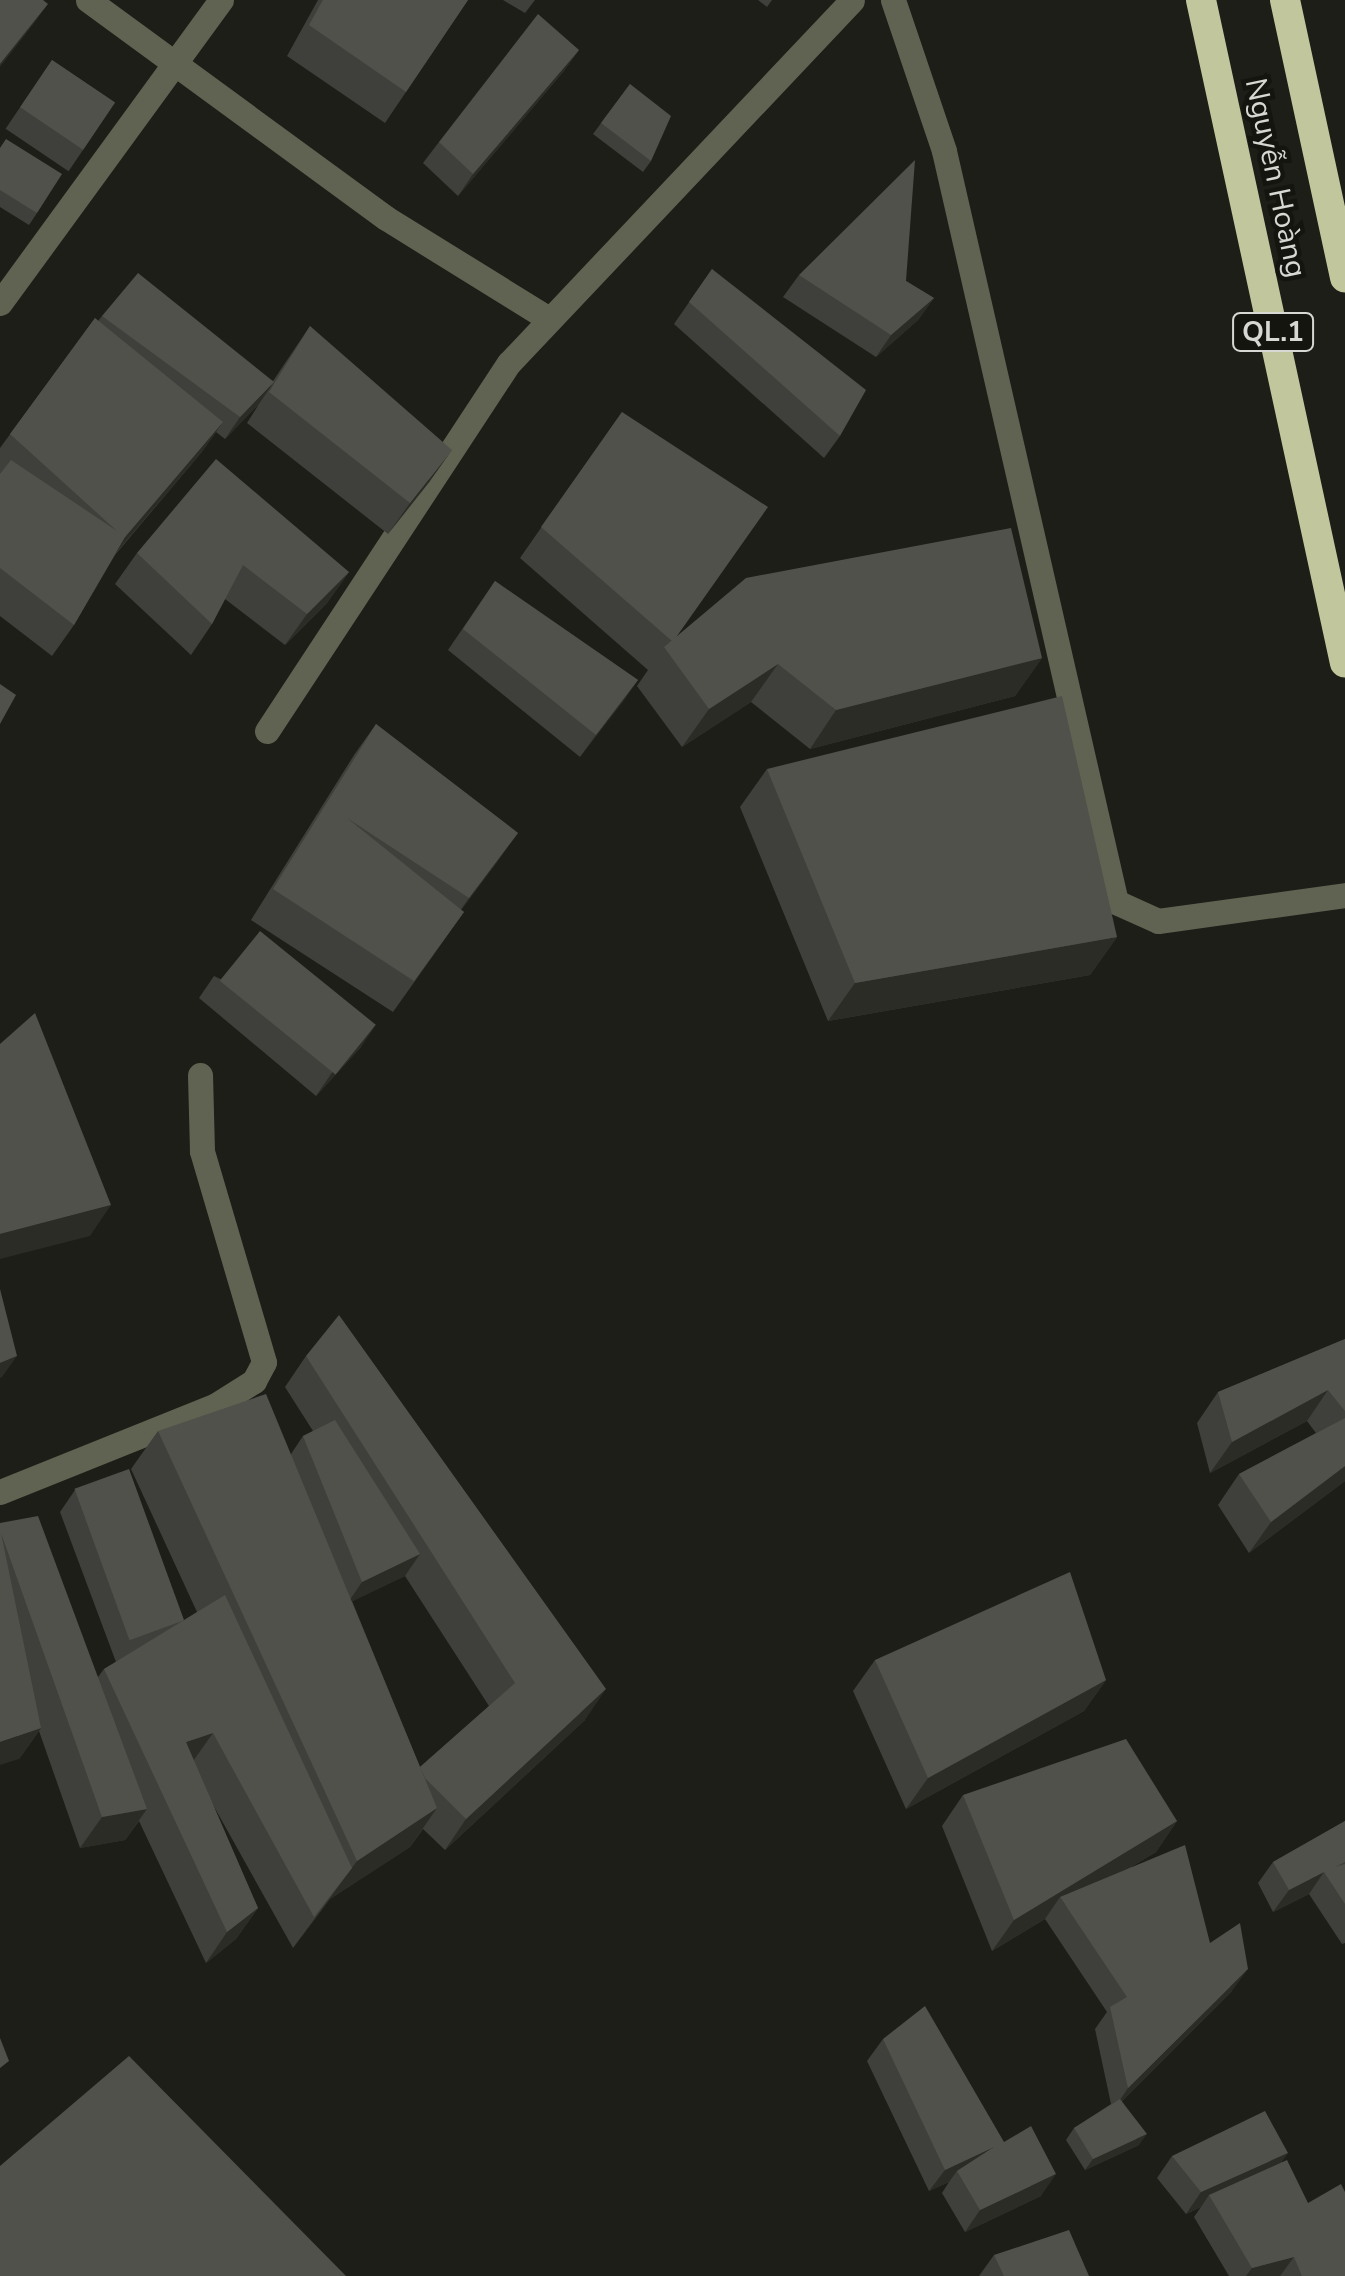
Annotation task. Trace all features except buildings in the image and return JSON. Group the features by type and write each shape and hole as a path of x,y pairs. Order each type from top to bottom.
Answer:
{"highway":[{"name":"Nguyễn Hoàng","path":"1201,0 1345,663"},
{"name":"Nguyễn Hoàng","path":"1285,0 1345,278"}],"street":[{"path":"88,0 386,218 547,318"},
{"path":"0,303 221,0"},
{"path":"267,732 450,442 547,318 852,0"},
{"path":"893,0 944,151 1116,902 1158,921 1345,895"},
{"path":"0,1492 216,1405 254,1381 264,1362 209,1182 200,1075"}]}
